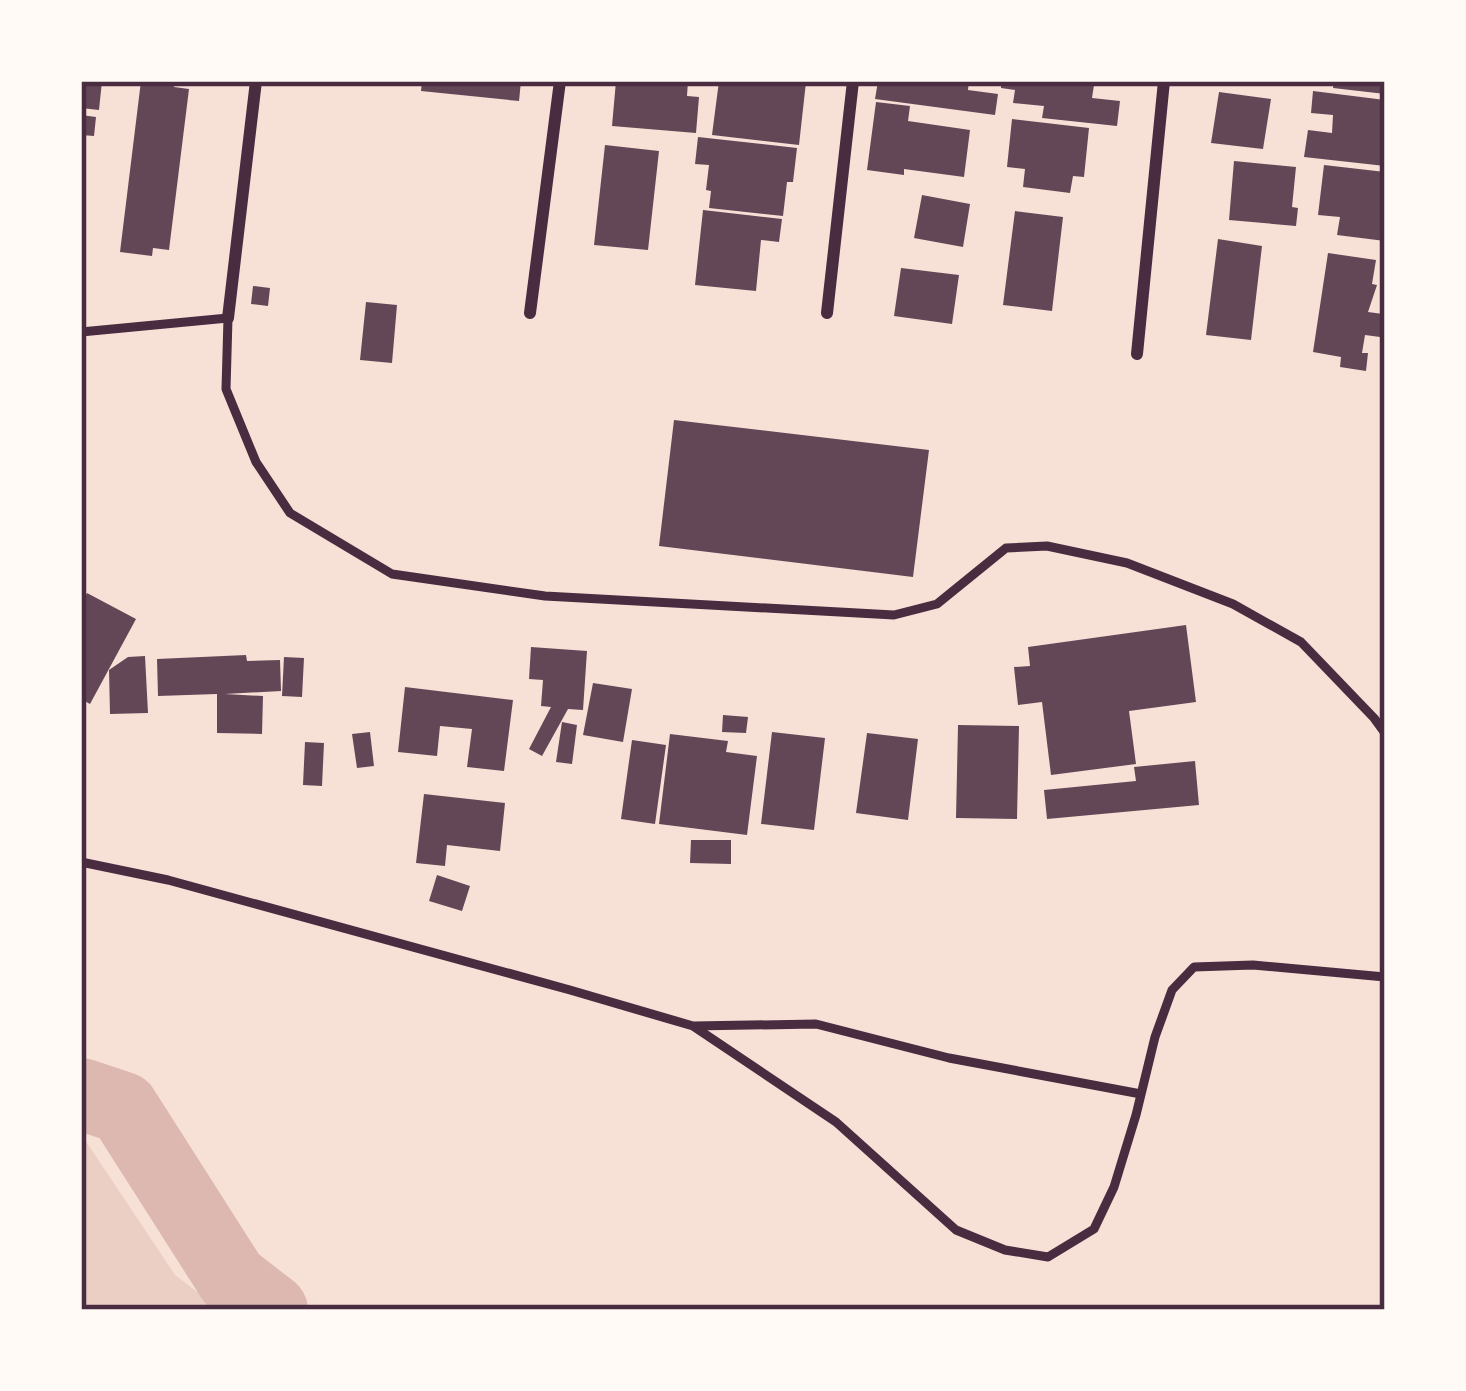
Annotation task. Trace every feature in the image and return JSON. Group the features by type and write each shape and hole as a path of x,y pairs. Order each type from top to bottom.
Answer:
{"street":[{"path":"228,317 256,81"},
{"path":"530,313 560,81"},
{"path":"827,314 853,81"},
{"path":"1137,354 1164,81"}],"lane":[{"path":"81,332 228,317 226,389 256,463 290,513 392,574 545,596 894,615 937,604 1006,548 1047,546 1127,563 1233,604 1301,642 1385,734"},
{"path":"81,862 167,880 693,1026 836,1122 956,1230 1005,1250 1048,1257 1094,1229 1114,1187 1172,990 1194,967 1253,965 1385,977"},
{"path":"693,1026 816,1024 949,1058 1141,1094"}],"shaded area":[{"path":"81,1134 175,1275 221,1310 81,1310"}],"building":[{"path":"81,81 102,81 99,110 81,108"},
{"path":"141,81 175,81 174,87 189,89 169,250 153,248 152,256 120,252"},
{"path":"422,81 521,81 519,101 421,91"},
{"path":"616,81 688,81 687,96 699,97 696,133 612,126"},
{"path":"719,81 806,82 799,145 712,135"},
{"path":"878,81 969,81 968,90 998,94 995,115 875,99"},
{"path":"1001,81 1106,81 1105,86 1094,85 1092,98 1120,101 1117,126 1042,118 1044,106 1013,103 1015,90 1001,88"},
{"path":"1334,81 1385,81 1385,94 1333,88"},
{"path":"1313,91 1385,100 1385,166 1304,157 1308,130 1332,133 1333,115 1311,113"},
{"path":"1219,92 1271,99 1263,149 1211,143"},
{"path":"876,102 910,106 908,121 970,130 964,177 904,169 904,175 867,170"},
{"path":"81,115 96,117 94,136 81,135"},
{"path":"1012,119 1089,128 1084,177 1073,176 1070,193 1023,187 1025,169 1007,167"},
{"path":"698,137 797,148 783,216 709,208 709,165 695,164"},
{"path":"605,145 659,151 648,250 594,245"},
{"path":"1234,161 1296,167 1292,207 1298,208 1296,226 1229,220"},
{"path":"1324,165 1385,172 1385,241 1337,235 1340,217 1318,215"},
{"path":"922,195 970,204 963,247 914,238"},
{"path":"703,210 782,219 779,242 761,240 756,291 695,285"},
{"path":"1015,211 1063,217 1052,311 1003,305"},
{"path":"1218,239 1262,246 1251,340 1206,335"},
{"path":"1328,253 1376,260 1372,284 1377,285 1368,312 1383,314 1380,337 1365,335 1366,371 1340,367 1341,357 1313,352"},
{"path":"901,268 959,275 952,324 894,316"},
{"path":"253,286 270,288 268,306 251,304"},
{"path":"366,302 397,305 392,363 360,360"},
{"path":"674,420 929,450 913,577 659,546"},
{"path":"87,593 136,619 90,704 81,699 81,604"},
{"path":"1186,625 1196,702 1129,711 1136,764 1051,775 1042,702 1018,705 1014,667 1030,666 1028,647"},
{"path":"531,647 587,651 583,710 568,709 542,756 529,749 551,707 541,706 543,680 529,679"},
{"path":"246,655 247,661 280,660 281,691 225,694 263,696 262,734 217,733 217,694 158,696 157,659"},
{"path":"145,656 148,713 110,714 109,670 128,657"},
{"path":"284,657 304,658 302,697 282,696"},
{"path":"593,683 632,689 623,742 583,735"},
{"path":"405,687 513,700 504,771 467,767 472,729 440,726 437,756 398,752"},
{"path":"723,715 748,717 746,733 722,732"},
{"path":"562,722 577,725 572,764 556,762"},
{"path":"958,725 1019,726 1017,819 956,818"},
{"path":"370,732 374,766 357,768 352,734"},
{"path":"772,732 825,738 814,830 761,824"},
{"path":"867,733 918,739 908,820 856,813"},
{"path":"670,734 728,741 726,752 757,756 747,835 659,824"},
{"path":"632,740 666,745 655,824 621,819"},
{"path":"305,742 324,743 322,786 303,785"},
{"path":"1195,761 1199,805 1047,819 1044,790 1136,781 1134,767"},
{"path":"424,794 505,803 500,851 447,845 445,866 416,863"},
{"path":"691,840 731,840 731,864 690,863"},
{"path":"437,875 470,886 462,911 429,901"}],"waterway":[{"path":"81,1094 123,1108 232,1279 272,1310"}]}
